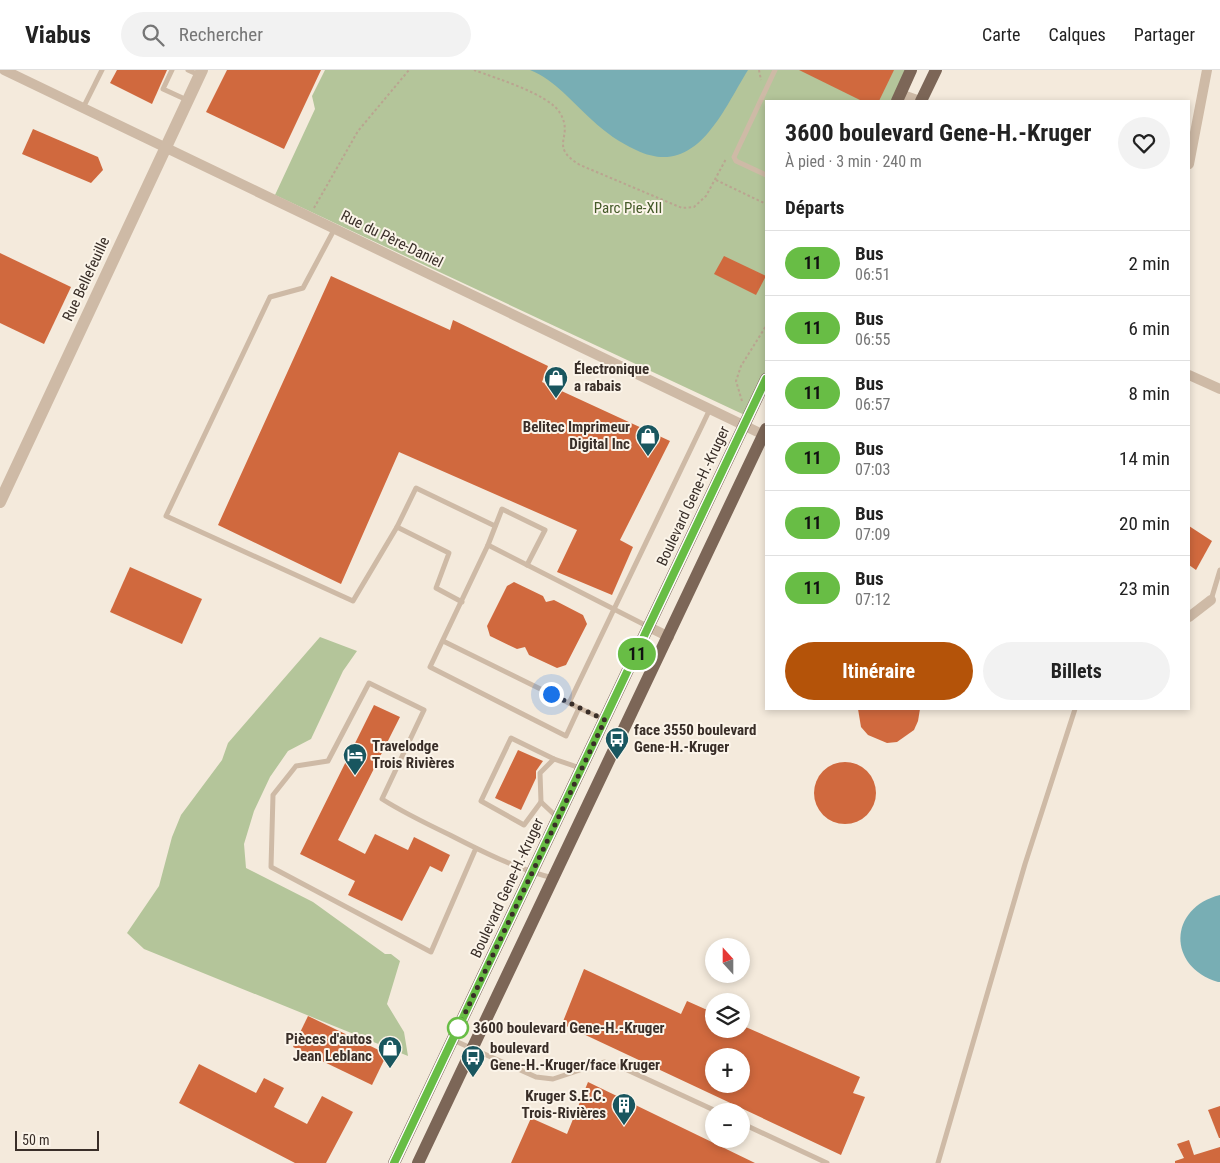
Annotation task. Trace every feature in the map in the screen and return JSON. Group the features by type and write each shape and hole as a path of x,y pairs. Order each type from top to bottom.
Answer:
{"main road":[{"path":"898,97 911,70"},
{"path":"921,100 936,70"},
{"name":"Boulevard Gene-H.-Kruger","path":"394,1163 765,381"},
{"path":"418,1163 765,433"}],"street":[{"name":"Rue du Père-Daniel","path":"4,70 310,215 745,426 765,433"},
{"path":"1190,159 1207,70"},
{"name":"Rue Bellefeuille","path":"0,502 188,100 197,72"},
{"path":"898,97 914,100"},
{"path":"1190,375 1220,389"},
{"path":"1190,616 1211,600"},
{"path":"649,627 669,637"}],"lane":[{"path":"83,108 102,70"},
{"path":"172,70 163,89 188,100"},
{"path":"765,175 736,161 734,157 775,70"},
{"path":"336,228 303,288 270,297 166,516 353,601 397,527 416,488 495,526"},
{"path":"569,703 710,409"},
{"path":"527,565 545,530 502,509 488,545 430,667 566,736 579,708"},
{"path":"397,527 449,553 436,588 462,602"},
{"path":"488,545 649,627"},
{"path":"1211,600 1220,570"},
{"path":"443,641 605,720"},
{"path":"476,848 431,952 271,867 273,795 296,766 328,761 369,683 424,710 382,799 476,848 532,873 554,878"},
{"path":"938,1163 1025,864 1075,710"},
{"path":"554,759 540,773 541,802 524,825 481,801 511,738 554,759 582,769"},
{"path":"541,802 558,818"},
{"path":"453,1040 536,1077 553,1079 604,1062 623,1068 705,1106"},
{"path":"750,1127 827,1163"}],"path":[{"path":"310,215 358,131 409,70"},
{"path":"474,70 546,100 559,112 565,128 562,147 567,157 580,165 682,208 694,207 706,196 716,180 765,204"},
{"path":"743,407 736,380 741,366 765,328"}],"green space":[{"name":"Parc Pie-XII","path":"325,70 909,70 896,100 765,100 765,389 751,418 275,195 315,109 312,96"},
{"path":"320,637 357,651 343,671 311,739 288,751 270,777 254,811 244,844 246,868 313,902 385,954 391,954 400,961 387,1004 404,1032 408,1056 144,949 127,933 159,886 172,837 181,815 222,760 228,743"}],"water":[{"path":"530,70 748,70 728,104 705,137 691,149 675,156 657,157 636,150 613,137 597,125 555,85"},
{"path":"1220,895 1220,982 1218,982 1201,974 1189,964 1180,938 1183,924 1191,912 1203,902"}],"building":[{"path":"117,70 167,70 152,104 110,83"},
{"path":"227,70 321,70 284,149 206,112"},
{"path":"799,70 894,70 879,100 860,100"},
{"path":"33,129 98,157 103,170 91,183 22,154"},
{"path":"0,253 71,287 44,344 0,323"},
{"path":"724,256 765,276 765,278 756,295 714,274"},
{"path":"331,276 450,330 453,320 548,366 542,382 670,441 620,540 633,547 612,595 557,572 577,530 399,452 341,584 218,525"},
{"path":"1190,527 1212,541 1196,570 1190,566"},
{"path":"130,567 202,599 182,644 110,612"},
{"path":"514,582 543,596 546,602 554,600 583,615 587,624 566,665 557,668 529,655 525,647 517,649 490,636 487,626 507,586"},
{"name":"Travelodge Trois Rivières","path":"374,705 400,717 338,840 365,854 375,834 408,850 414,837 450,855 442,872 430,866 402,921 348,895 355,881 300,854"},
{"path":"858,710 920,710 914,730 897,742 887,743 868,735 861,727"},
{"path":"518,750 543,761 536,771 536,778 521,810 495,798"},
{"path":"845,762 857,764 867,771 874,781 876,793 874,805 867,815 857,822 845,824 833,822 823,815 816,805 814,793 816,781 823,771 833,764"},
{"path":"584,969 681,1014 687,1001 705,1009 705,1038 750,1038 750,1029 860,1077 853,1093 865,1097 841,1155 750,1112 750,1103 730,1103 709,1093 750,1093 750,1048 705,1048 705,1091 562,1024"},
{"path":"308,1016 387,1054 372,1085 293,1047"},
{"path":"199,1064 256,1093 264,1078 284,1088 274,1107 307,1124 322,1096 353,1112 326,1163 295,1163 179,1103"},
{"name":"Kruger S.E.C. Trois-Rivières","path":"588,1082 705,1139 705,1148 724,1148 755,1163 511,1163 531,1118 567,1134"},
{"path":"1220,1106 1220,1138 1219,1138 1208,1110"},
{"path":"1189,1140 1194,1155 1220,1147 1220,1163 1175,1163 1175,1161 1184,1158 1177,1144"}],"bus line":[{"name":"11","path":"394,1163 765,381"}],"place":[{"name":"Électronique a rabais","path":"556,399"},
{"name":"Belitec Imprimeur Digital Inc","path":"648,457"},
{"name":"face 3550 boulevard Gene-H.-Kruger","path":"617,760"},
{"name":"Travelodge Trois Rivières","path":"355,776"},
{"name":"3600 boulevard Gene-H.-Kruger","path":"458,1028"},
{"name":"Pièces d'autos Jean Leblanc","path":"390,1069"},
{"name":"boulevard Gene-H.-Kruger/face Kruger","path":"473,1078"},
{"name":"Kruger S.E.C. Trois-Rivières","path":"624,1126"}],"route":[{"path":"458,1028 605,720 551,694"}]}
